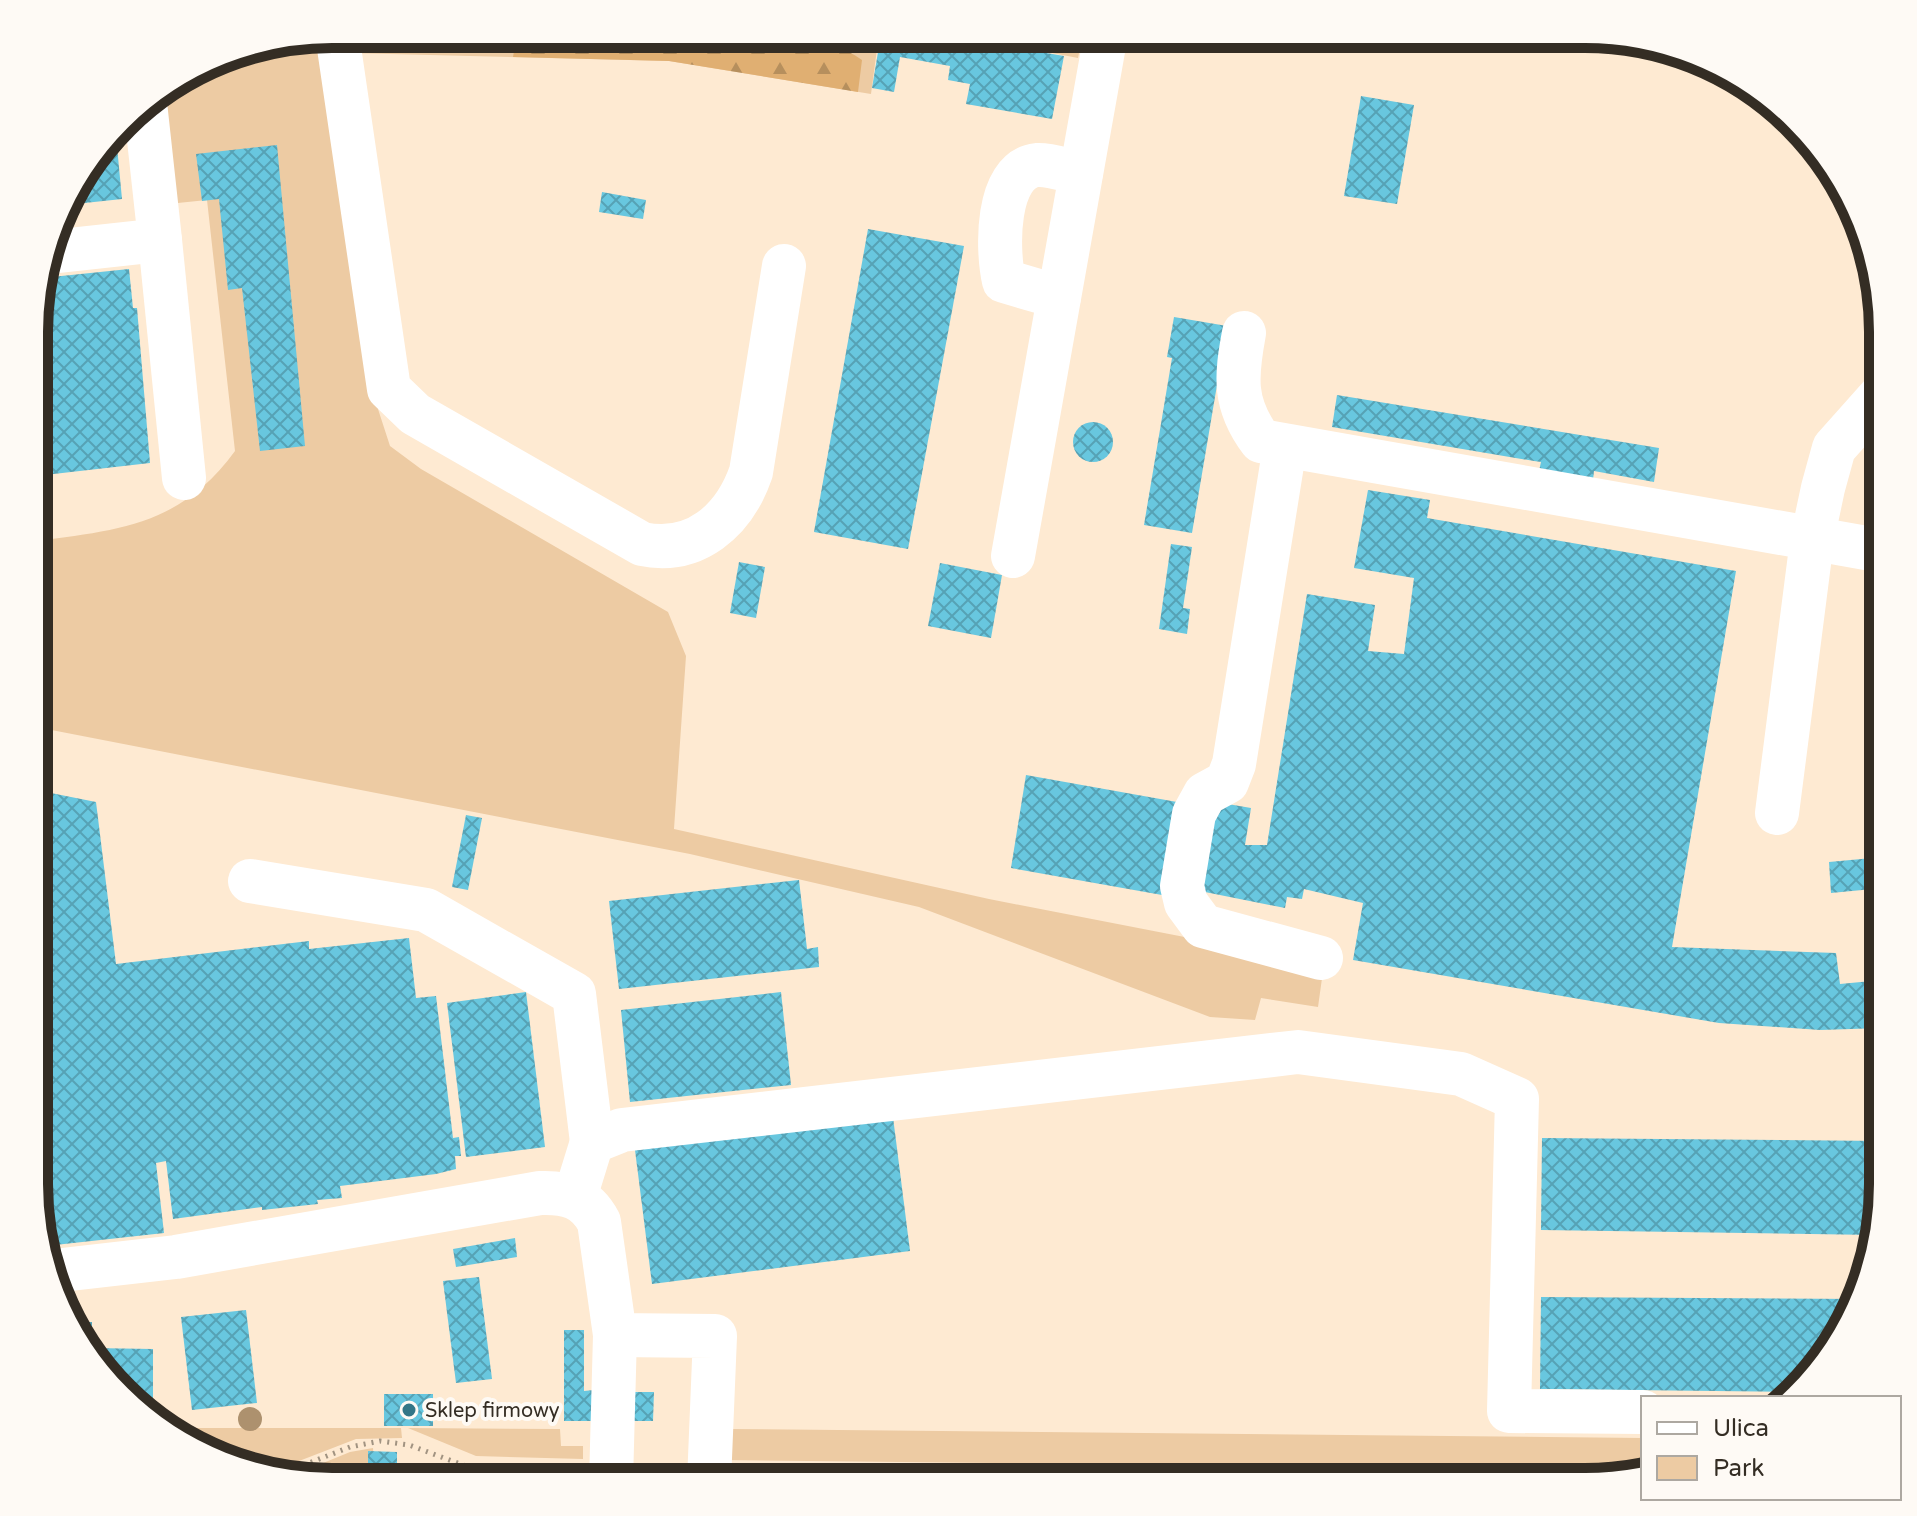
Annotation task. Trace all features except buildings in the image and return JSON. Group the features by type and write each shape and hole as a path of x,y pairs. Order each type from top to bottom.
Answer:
{"lane":[{"path":"339,48 389,389 415,414 642,544 660,548 685,544 708,534 743,497 751,472 784,266"},
{"path":"1013,556 1103,49"},
{"path":"147,117 184,478"},
{"path":"1059,297 1004,281 998,238 1008,190 1021,170 1039,165 1081,173"},
{"path":"60,251 160,240"},
{"path":"1244,333 1235,379 1247,423 1261,441 1869,549"},
{"path":"1777,813 1812,540 1834,448 1869,409"},
{"path":"1285,446 1234,764 1227,782 1205,794 1194,814 1182,886 1186,903 1203,926 1321,958"},
{"path":"250,881 426,910 574,994 592,1142 575,1197"},
{"path":"592,1142 622,1130 1298,1052 1461,1074 1517,1099 1509,1411 1641,1412"},
{"path":"62,1270 176,1257 540,1193 575,1197 592,1208 599,1222 615,1335 599,1467"},
{"path":"615,1335 715,1336 723,1467"}],"path":[{"path":"301,1466 350,1447 380,1441 409,1445 469,1467"}],"green space":[{"path":"327,48 378,409 390,446 421,469 668,612 686,656 674,829 989,899 1324,964 1318,1007 1261,998 1255,1020 1210,1017 919,907 690,854 48,729 48,539 95,533 147,520 193,495 235,451 207,200 168,204 156,109 206,77 241,63 277,53"},
{"path":"349,48 877,48 871,94 669,61 350,53"},
{"path":"515,48 837,48 862,60 858,92 669,61 513,57"},
{"path":"1029,49 1080,49 1078,58"},
{"path":"187,1428 401,1428 402,1438 356,1439 289,1465 241,1453"},
{"path":"408,1428 560,1429 561,1446 583,1446 583,1459 476,1456"},
{"path":"727,1429 1641,1438 1641,1463 1585,1468 721,1460"},
{"path":"373,1448 374,1467 313,1467 350,1452"},
{"path":"478,1466 583,1467 583,1467"}],"place":[{"name":"Sklep firmowy","path":"409,1410"}]}
